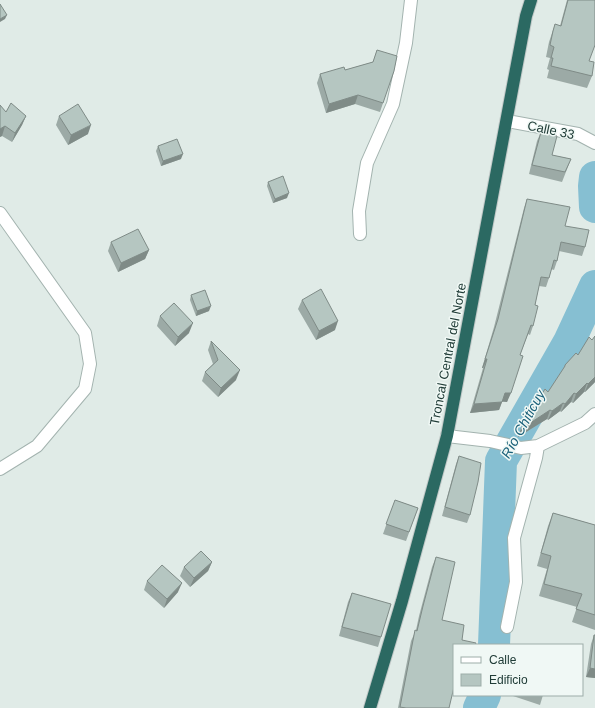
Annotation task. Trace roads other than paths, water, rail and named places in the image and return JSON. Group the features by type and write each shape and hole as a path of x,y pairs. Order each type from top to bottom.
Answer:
{"highway":[{"name":"Troncal Central del Norte","path":"370,708 402,601 447,436 526,16 531,0"}],"street":[{"path":"360,234 358,210 367,163 393,104 406,43 411,0"},
{"name":"Calle 33","path":"507,121 578,134 595,143"},
{"path":"0,213 84,333 90,364 84,389 37,446 0,469"},
{"path":"447,436 490,441 521,448 538,446 585,423 595,414"},
{"path":"507,627 516,582 514,538 538,446"}],"waterway":[{"name":"Río Chiticuy","path":"595,177 595,207"},
{"name":"Río Chiticuy","path":"494,644 501,461 569,342 595,286"},
{"name":"Río Chiticuy","path":"479,708 485,696"}]}
